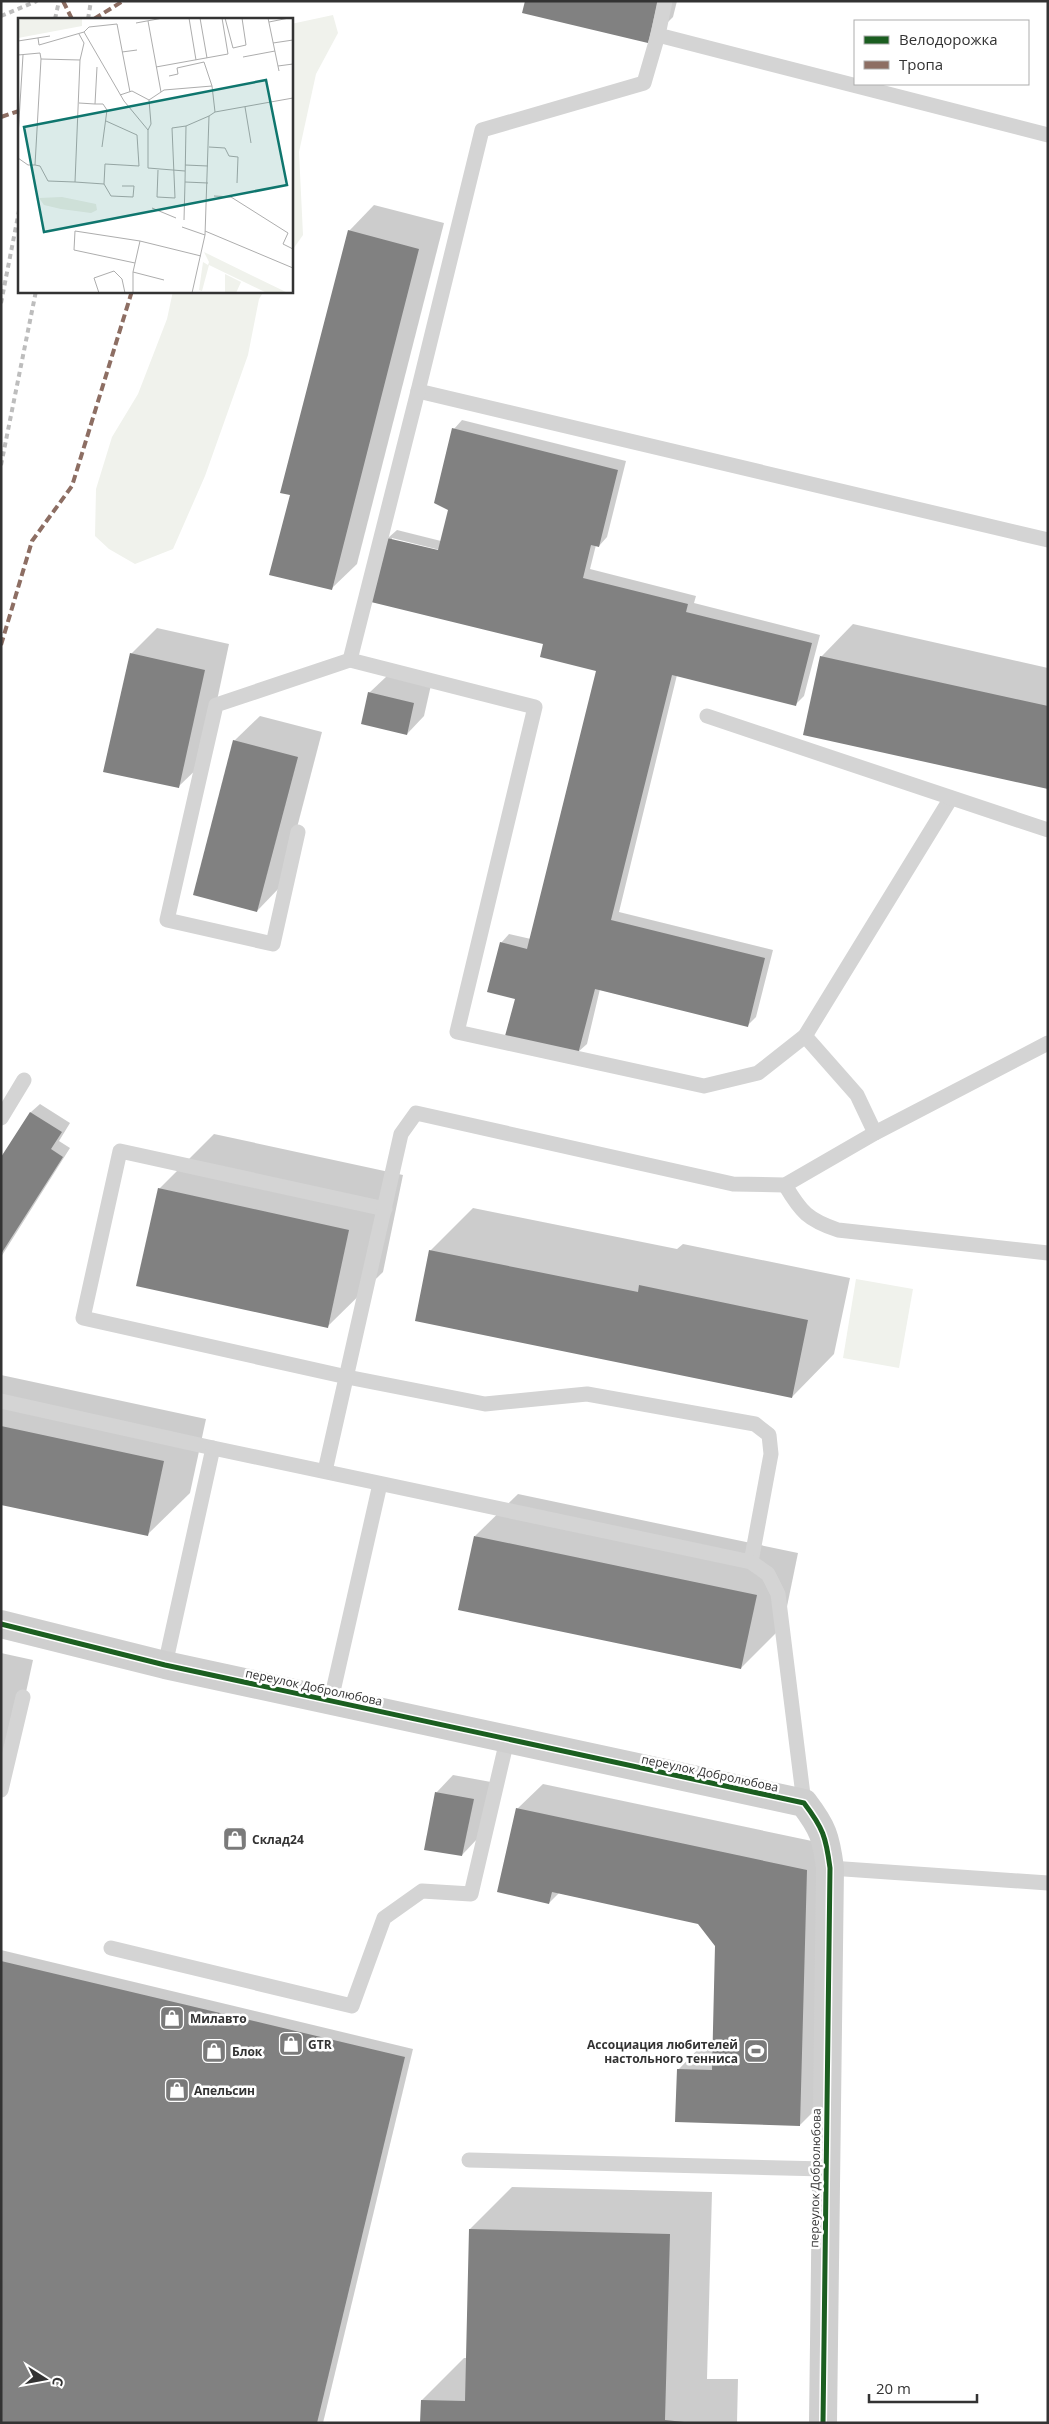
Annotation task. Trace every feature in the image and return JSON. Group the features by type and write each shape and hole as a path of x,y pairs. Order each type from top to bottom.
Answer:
{"street":[{"name":"переулок Добролюбова","path":"1,1624 165,1665 804,1803 818,1822 827,1840 830,1868 823,2423"}],"lane":[{"path":"350,660 482,130 644,82 658,35 665,1"},
{"path":"658,35 1048,135"},
{"path":"418,391 1048,540"},
{"path":"298,832 272,944 167,920 216,705 350,660 535,707 457,1032 704,1086 758,1073 805,1036 951,798"},
{"path":"707,716 1048,830"},
{"path":"805,1036 857,1095 874,1133"},
{"path":"325,1471 401,1134 416,1113 733,1184 786,1185 874,1133 1048,1044"},
{"path":"1,1118 24,1080"},
{"path":"384,1209 120,1151 83,1318 347,1377 485,1404 587,1394 755,1424 769,1435 771,1454 751,1562"},
{"path":"786,1185 797,1206 816,1222 838,1230 1048,1253"},
{"path":"1,1401 380,1484 751,1562 768,1574 778,1594 804,1803"},
{"path":"165,1665 213,1448"},
{"path":"331,1700 380,1484"},
{"path":"1,1790 23,1697"},
{"path":"111,1948 352,2006 384,1918 422,1892 471,1894 507,1740"},
{"path":"830,1868 1048,1883"},
{"path":"468,2160 825,2168"}],"shaded area":[{"path":"333,15 338,33 316,74 299,152 303,235 292,251 292,24"},
{"path":"173,292 263,292 259,299 248,355 205,476 173,549 135,564 109,549 95,536 96,489 112,437 138,394 167,319"},
{"path":"856,1279 913,1289 899,1368 843,1358"}],"building":[{"path":"525,1 658,1 648,43 522,13"},
{"path":"348,230 419,249 332,590 269,575 290,495 280,493"},
{"path":"452,428 618,470 599,547 591,545 583,578 688,604 686,612 812,643 796,706 672,675 611,920 765,958 748,1027 595,989 578,1054 505,1036 515,999 487,992 500,942 527,949 596,671 540,657 543,644 371,602 387,538 438,550 448,510 434,503"},
{"path":"130,653 205,670 179,788 103,772"},
{"path":"820,656 1048,706 1048,789 803,735"},
{"path":"368,692 414,703 407,735 361,724"},
{"path":"233,740 298,757 257,912 193,895"},
{"path":"30,1112 62,1132 51,1149 63,1157 1,1254 1,1157"},
{"path":"158,1188 349,1230 328,1328 136,1286"},
{"path":"429,1250 638,1292 639,1285 808,1320 792,1398 415,1321"},
{"path":"1,1426 164,1461 148,1536 1,1505"},
{"path":"474,1536 757,1595 741,1669 458,1610"},
{"path":"435,1792 474,1799 462,1856 424,1850"},
{"path":"516,1808 807,1870 800,2126 675,2122 677,2069 712,2070 715,1946 698,1924 552,1892 549,1904 497,1892"},
{"path":"1,1961 405,2057 317,2423 1,2423"},
{"path":"469,2229 670,2234 665,2420 694,2423 420,2423 421,2400 465,2401"}],"railway":[{"path":"1,16 37,1"},
{"path":"55,18 59,1"},
{"path":"88,18 91,1"},
{"path":"1,303 18,216"},
{"path":"1,465 36,292"}],"marked path":[{"path":"63,1 72,18"},
{"path":"96,18 123,1"},
{"path":"1,117 18,111"},
{"path":"1,645 32,541 72,486 132,292"}],"cycle path":[{"path":"1,1624 165,1665 804,1803 816,1819 823,1833 830,1868 823,2423"}],"place":[{"name":"Склад24","path":"235,1839"},
{"name":"Милавто","path":"172,2018"},
{"name":"GTR","path":"291,2044"},
{"name":"Блок","path":"214,2051"},
{"name":"Ассоциация любителей настольного тенниса","path":"756,2051"},
{"name":"Апельсин","path":"177,2090"}]}
